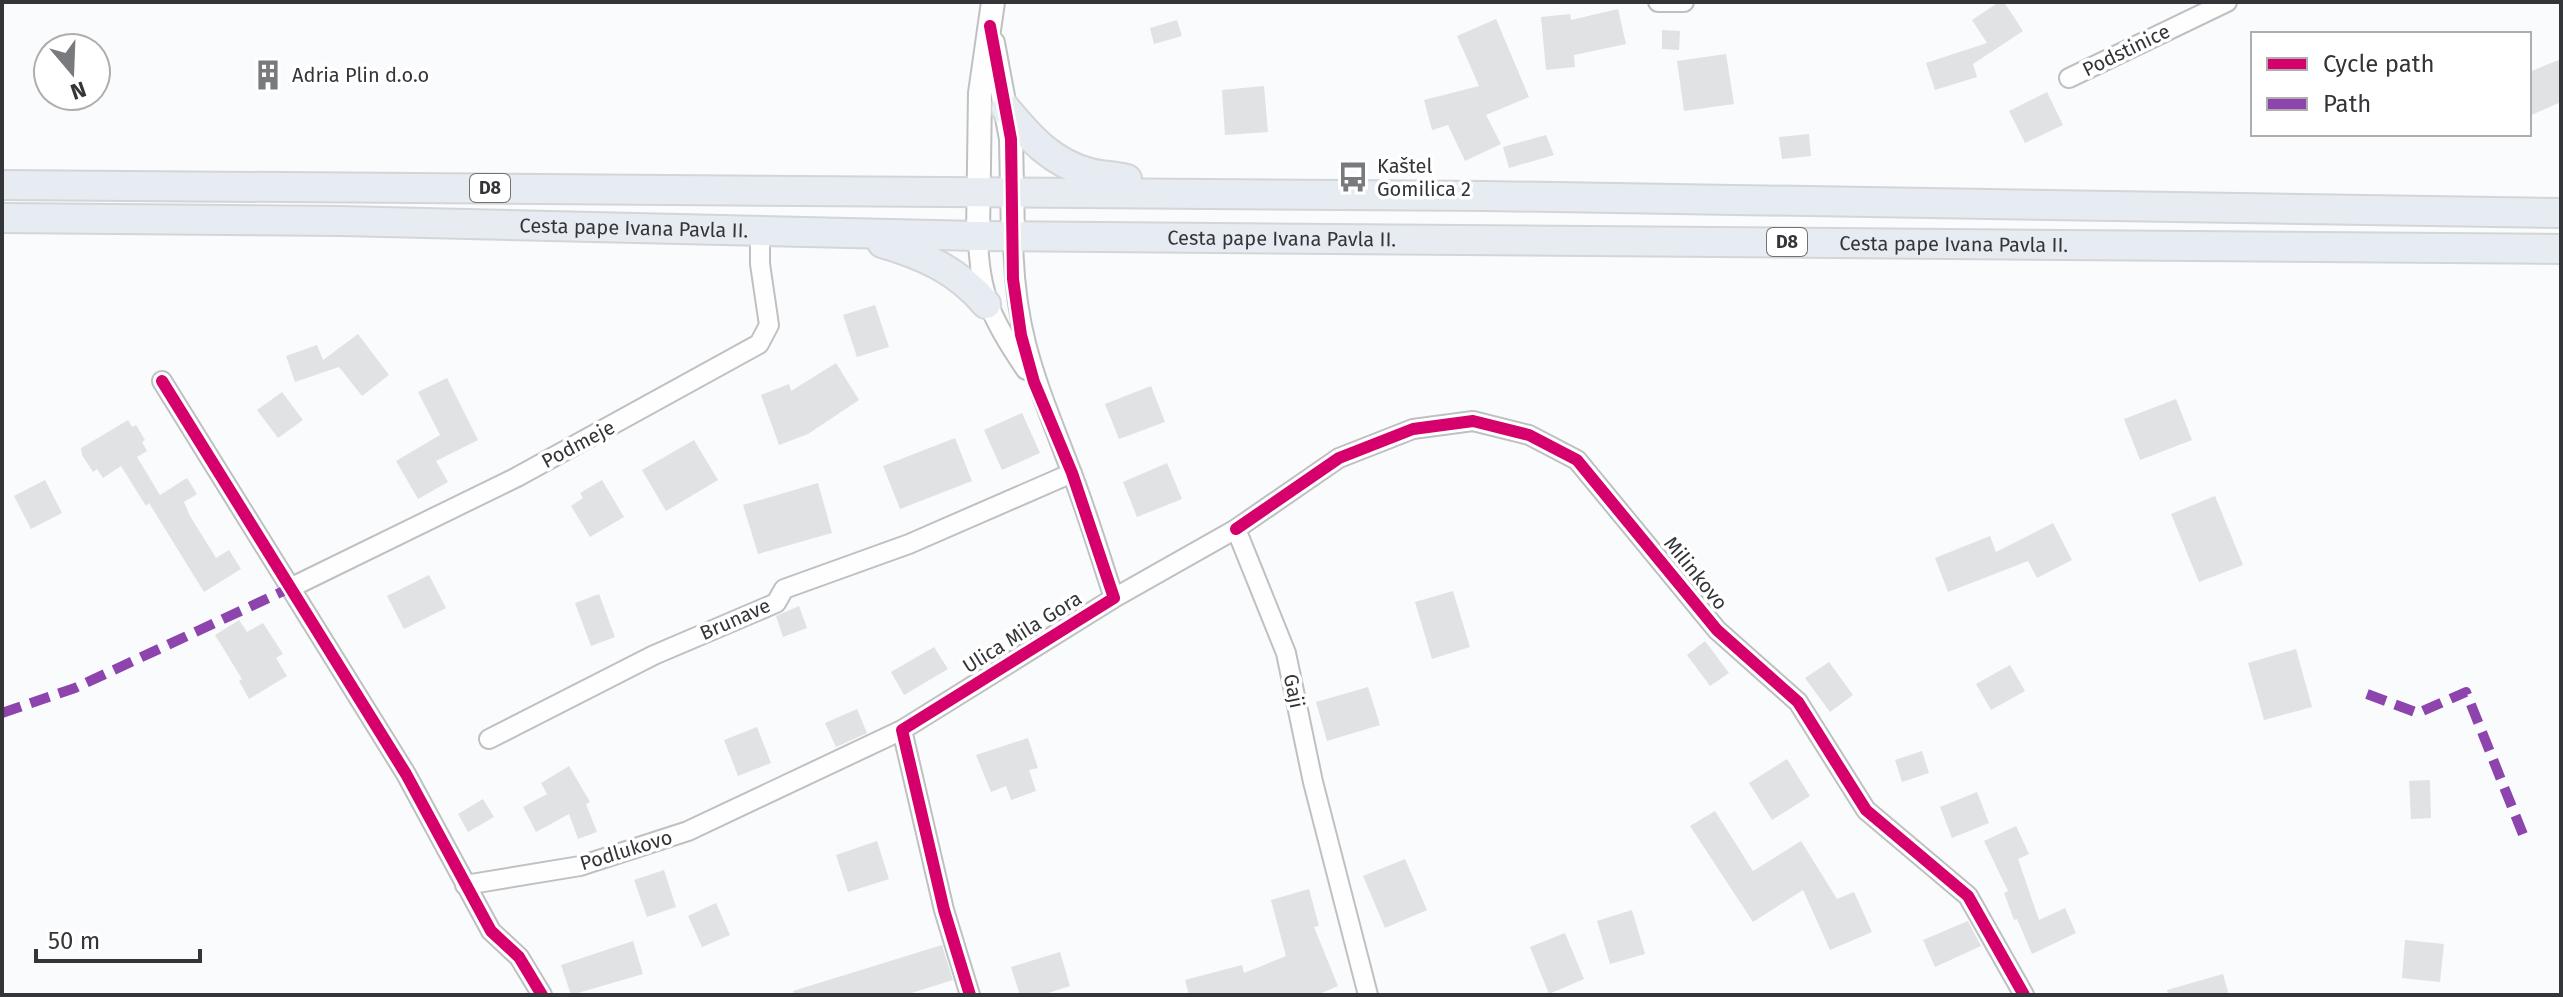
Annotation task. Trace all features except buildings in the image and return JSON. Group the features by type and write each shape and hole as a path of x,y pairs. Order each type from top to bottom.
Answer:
{"main road":[{"path":"1006,109 1029,138 1058,161 1093,174 1137,182 1156,194"},
{"name":"Cesta pape Ivana Pavla II.","path":"2,185 1012,192 2561,213"},
{"name":"Cesta pape Ivana Pavla II.","path":"2,218 341,221 978,236 2561,249"},
{"path":"859,234 926,258 952,271 986,304"}],"street":[{"path":"978,236 980,93 993,2"},
{"path":"1658,2 1684,2"},
{"name":"Podstinice","path":"2069,78 2227,2"},
{"path":"990,26 1006,109 1013,236"},
{"name":"Podmeje","path":"290,588 517,477 759,344 769,325 760,232"},
{"name":"Ulica Mila Gora","path":"902,730 1114,598 1072,473 1034,382 986,304 979,269 978,236"},
{"name":"Ulica Mila Gora","path":"1013,236 1016,307 1034,382"},
{"path":"162,381 406,774 491,931 519,957 542,995"},
{"name":"Milinkovo","path":"1236,529 1339,458 1413,429 1473,421 1529,435 1577,460 1717,630 1798,702 1866,810 1968,896 2024,995"},
{"name":"Brunave","path":"489,739 654,655 776,603 784,589 909,544 1072,473"},
{"path":"1114,598 1236,529"},
{"name":"Gaji","path":"1236,529 1286,653 1313,782 1368,995"},
{"path":"902,730 944,910 970,995"},
{"name":"Podlukovo","path":"465,885 580,866 688,831 902,730"}],"marked path":[{"path":"2,713 75,688 290,588"},
{"path":"2367,694 2418,713 2466,692 2526,842"}],"cycle path":[{"path":"970,995 944,910 902,730 1114,598 1072,473 1034,382 1021,335 1013,279 1011,139 990,26"},
{"path":"162,381 406,774 491,931 519,957 542,995"},
{"path":"1236,529 1339,458 1413,429 1473,421 1529,435 1577,460 1717,630 1798,702 1866,810 1968,896 2024,995"}],"place":[{"name":"Adria Plin d.o.o","path":"268,75"},
{"name":"Kaštel Gomilica 2","path":"1353,177"}]}
